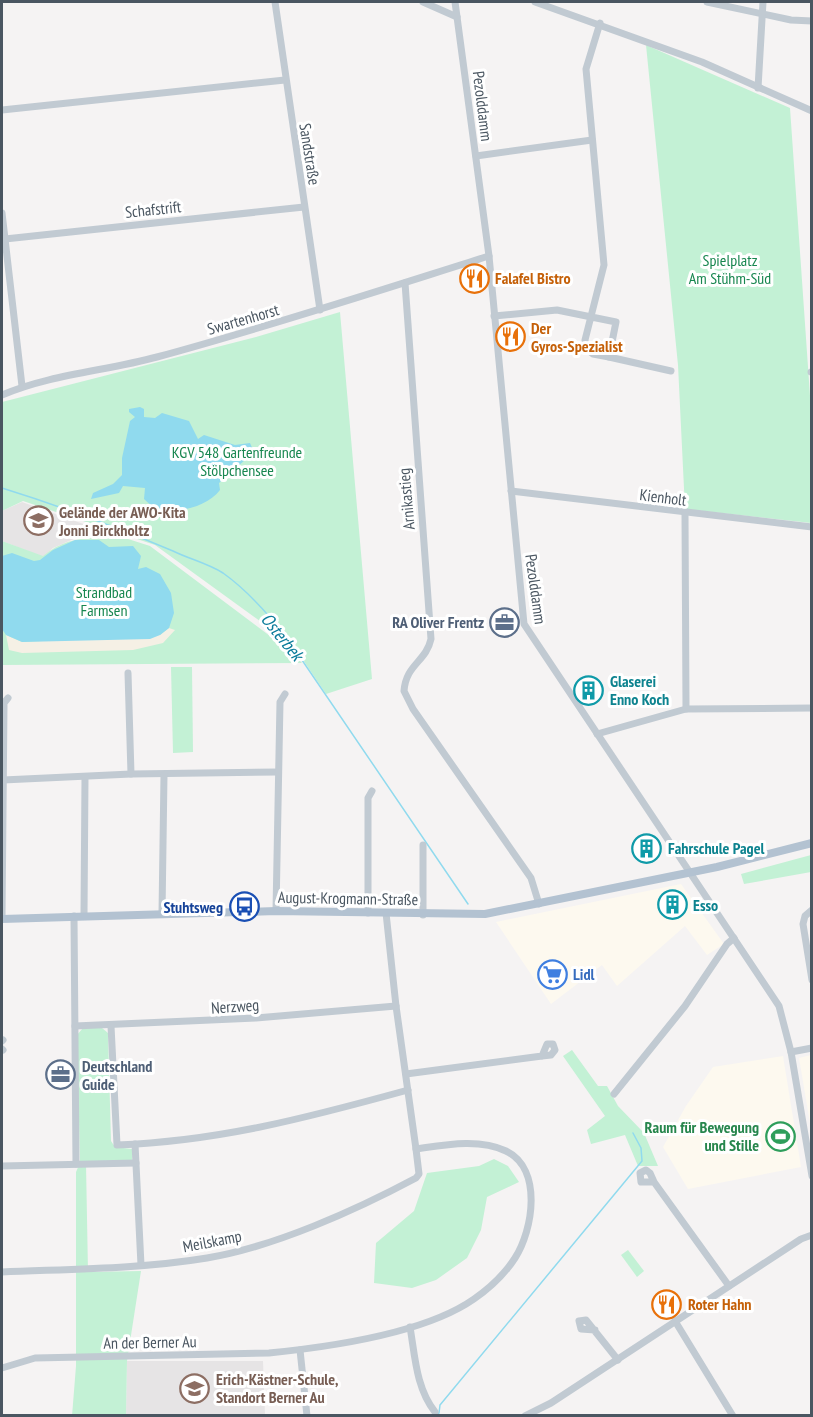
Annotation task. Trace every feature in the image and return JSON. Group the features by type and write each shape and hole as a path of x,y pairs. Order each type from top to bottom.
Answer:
{"main road":[{"name":"August-Krogmann-Straße","path":"2,919 276,911 423,915 485,914 689,872 812,843"}],"street":[{"name":"Sandstraße","path":"275,2 320,310"},
{"path":"423,2 458,17"},
{"name":"Pezolddamm","path":"455,2 489,256 524,624 779,1006 808,1135 812,1176"},
{"path":"535,2 600,23 702,62 812,111"},
{"path":"707,2 812,21"},
{"path":"758,88 763,2"},
{"path":"600,23 586,69 604,265 590,316 585,340 586,348 593,354 671,371"},
{"path":"2,110 285,80"},
{"path":"476,156 592,140"},
{"name":"Schafstrift","path":"5,239 304,207"},
{"path":"2,213 22,386"},
{"name":"Swartenhorst","path":"2,395 22,386 139,362 320,310 489,256"},
{"name":"Arnikastieg","path":"405,283 431,639 429,648 409,670 405,679 404,691 409,702 531,878 539,904"},
{"path":"494,316 557,310 616,322 609,357"},
{"name":"Kienholt","path":"511,491 812,527"},
{"path":"685,513 686,709"},
{"path":"128,674 131,774"},
{"path":"276,911 280,702 285,694"},
{"path":"2,919 4,703 8,698"},
{"path":"597,734 686,709 812,708"},
{"path":"3,780 131,774 278,772"},
{"path":"162,914 164,775"},
{"path":"84,915 85,777"},
{"path":"368,913 368,798 372,791"},
{"path":"423,845 423,915"},
{"path":"812,910 805,916 803,924 812,980"},
{"path":"386,913 396,1006 416,1149"},
{"path":"74,916 76,1164"},
{"path":"614,1094 685,1006 727,944 734,938"},
{"name":"Nerzweg","path":"75,1026 256,1018 396,1006"},
{"path":"111,1026 117,1145 196,1139 281,1125 408,1090"},
{"path":"791,1052 812,1048"},
{"path":"406,1074 542,1056"},
{"path":"135,1144 141,1265"},
{"name":"An der Berner Au","path":"2,1368 34,1358 269,1353 300,1350 410,1327 450,1312 472,1300 499,1279 516,1256 526,1230 531,1200 530,1183 521,1166 505,1151 469,1144 416,1149"},
{"name":"Meilskamp","path":"2,1272 141,1265 208,1258 264,1244 414,1180 419,1174 416,1149"},
{"path":"2,1166 136,1163"},
{"path":"654,1182 729,1286"},
{"path":"525,1416 551,1403 801,1239 812,1235"},
{"path":"675,1321 733,1416"},
{"path":"410,1327 418,1374 427,1401 435,1412"},
{"path":"595,1330 618,1360"},
{"path":"300,1350 307,1416"}],"shaded area":[{"name":"Gelände der AWO-Kita Jonni Birckholtz","path":"22,502 103,531 98,538 76,538 53,548 43,557 2,541 2,511"},
{"path":"681,884 724,944 707,955 685,926 617,986 602,965 551,1004 496,922"},
{"path":"811,1055 812,1129 799,1058"},
{"path":"783,1056 801,1167 688,1189 663,1147 686,1106 713,1067"},
{"name":"Erich-Kästner-Schule, Standort Berner Au","path":"127,1361 263,1361 265,1415 126,1416"}],"green space":[{"name":"Spielplatz Am Stühm-Süd","path":"646,45 790,108 811,410 811,523 685,509 678,365"},
{"name":"KGV 548 Gartenfreunde Stölpchensee","path":"340,312 372,679 326,694 293,645 155,545 23,501 2,511 2,402 256,337"},
{"name":"Strandbad Farmsen","path":"103,531 150,546 290,651 302,663 2,665 2,541 43,556 68,542 97,538"},
{"path":"171,667 192,667 193,752 173,753"},
{"path":"811,855 811,872 744,884 741,874"},
{"path":"83,1028 102,1028 108,1033 111,1141 115,1147 132,1149 132,1161 86,1164 88,1272 141,1271 127,1361 126,1415 72,1416 76,1366 76,1172 80,1163 77,1035"},
{"path":"572,1050 598,1086 607,1086 618,1106 644,1133 658,1166 638,1166 625,1135 591,1144 587,1130 605,1116 563,1056"},
{"path":"494,1159 508,1166 519,1182 487,1197 481,1230 467,1258 436,1280 412,1288 374,1283 376,1243 414,1211 427,1173 479,1166"},
{"path":"628,1250 644,1271 637,1277 621,1255"}],"sand":[{"path":"169,628 175,630 163,643 133,650 22,653 9,650 6,635 22,642 160,635"}],"water":[{"path":"140,407 144,409 144,417 155,418 162,413 189,421 198,439 204,435 235,445 250,443 254,452 219,483 220,490 213,497 194,507 183,510 161,509 144,499 145,488 123,486 119,493 91,499 93,493 113,484 122,475 122,458 130,421 135,417 129,409"},
{"path":"75,540 99,540 109,547 133,546 141,556 138,569 146,567 160,574 171,593 174,613 169,628 150,639 22,642 6,635 2,629 2,556 12,553 34,561 40,560 53,550"}],"waterway":[{"name":"Osterbek","path":"2,488 88,517 204,564 223,573 241,587 287,638 468,904"},
{"path":"434,1416 439,1413 440,1405 642,1161 641,1148 633,1133"}],"place":[{"name":"Falafel Bistro","path":"474,278"},
{"name":"Der Gyros-Spezialist","path":"510,337"},
{"name":"Gelände der AWO-Kita Jonni Birckholtz","path":"38,521"},
{"name":"RA Oliver Frentz","path":"505,622"},
{"name":"Glaserei Enno Koch","path":"589,690"},
{"name":"Fahrschule Pagel","path":"647,848"},
{"name":"Esso","path":"672,905"},
{"name":"Stuhtsweg","path":"244,907"},
{"name":"Lidl","path":"552,974"},
{"name":"Deutschland Guide","path":"61,1075"},
{"name":"Raum für Bewegung und Stille","path":"780,1136"},
{"name":"Roter Hahn","path":"667,1304"},
{"name":"Erich-Kästner-Schule, Standort Berner Au","path":"195,1388"}]}
